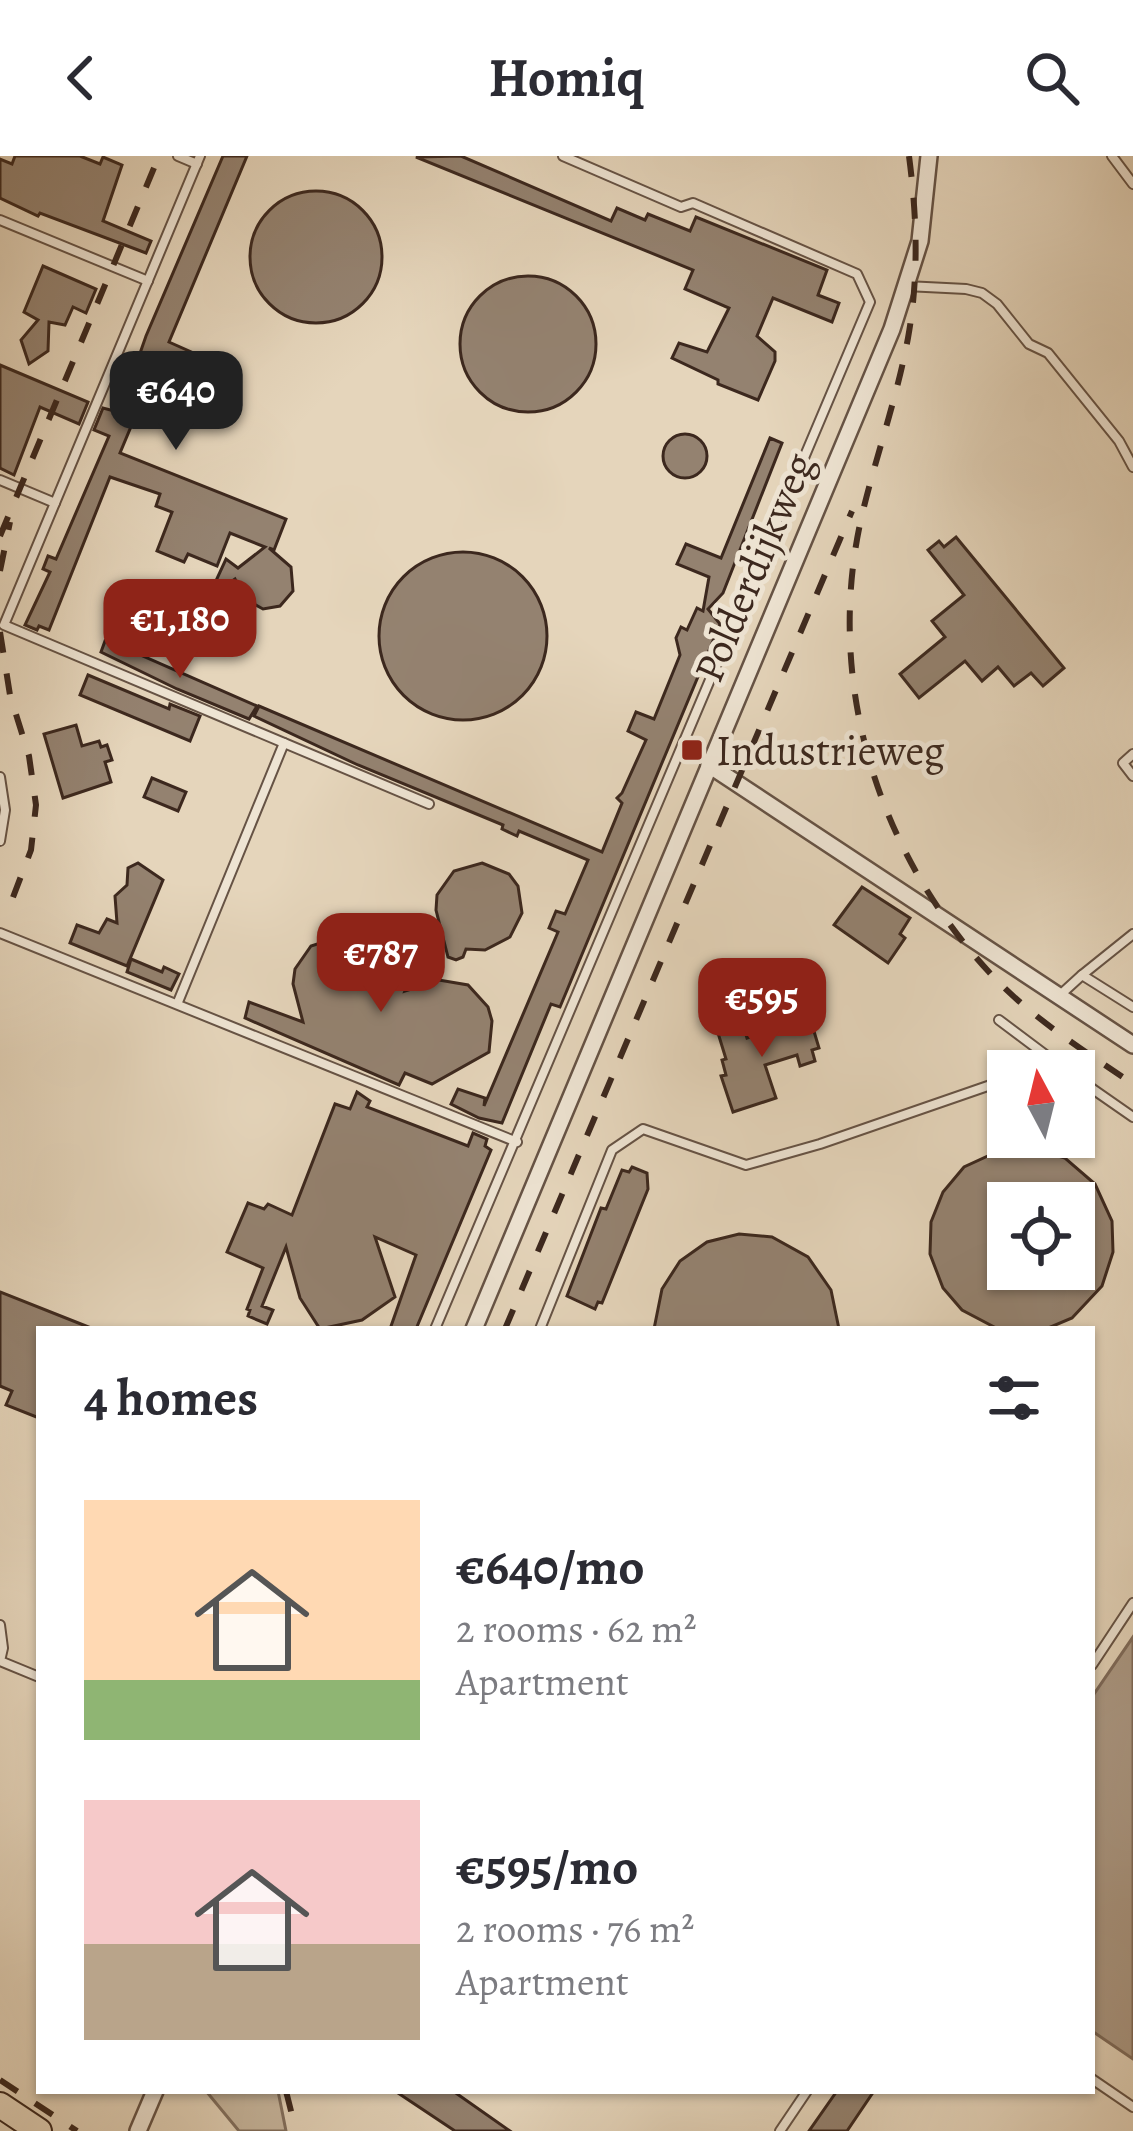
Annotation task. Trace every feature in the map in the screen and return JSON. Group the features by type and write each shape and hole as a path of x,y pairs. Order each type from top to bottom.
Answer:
{"main road":[{"path":"0,2105 39,2131"}],"street":[{"name":"Polderdijkweg","path":"475,1326 892,328 923,220 929,156"},
{"path":"709,765 1133,1045"},
{"path":"138,2131 154,2094"}],"lane":[{"path":"0,636 198,160 178,156"},
{"path":"436,1326 870,302 857,274 692,203 681,207 563,156"},
{"path":"1112,156 1133,184"},
{"path":"0,220 148,281"},
{"path":"906,286 966,289 997,304 1029,344 1048,353 1119,441 1133,467"},
{"path":"0,480 55,503"},
{"path":"4,625 429,803"},
{"path":"178,1002 284,743"},
{"path":"1133,754 1123,763 1133,776"},
{"path":"0,777 5,810 0,841"},
{"path":"0,933 517,1142"},
{"path":"1058,995 1133,934"},
{"path":"1082,975 1133,1007"},
{"path":"999,1020 1039,1050"},
{"path":"541,1326 612,1150 643,1129 746,1165 987,1085"},
{"path":"1095,1090 1133,1117"},
{"path":"1095,1660 1133,1603"},
{"path":"0,1625 0,1661 36,1676"},
{"path":"1095,2081 1133,2107"},
{"path":"780,2131 805,2094"}],"shaded area":[{"path":"1133,1637 1133,2059 1095,2033 1095,1693"},
{"path":"208,2094 279,2094 286,2131 239,2131"}],"building":[{"path":"15,156 80,156 100,164 103,157 122,165 103,221 151,241 146,253 0,198 0,159 12,164"},
{"path":"223,156 247,156 169,342 198,355 174,410 143,398 120,453 286,519 274,550 269,548 291,567 293,591 280,606 263,609 245,599 235,579 208,598 226,559 238,568 265,547 230,533 217,566 188,554 184,562 157,551 172,512 156,506 160,494 110,477 49,630 39,626 37,630 25,625 50,572 43,569 48,556 56,559 109,436 94,430 103,408 118,412"},
{"path":"461,156 611,221 617,208 690,231 696,217 827,270 818,295 839,303 832,322 773,298 757,336 775,352 775,361 758,400 718,384 672,358 679,343 707,352 729,308 685,289 693,270 416,157"},
{"path":"316,191 341,196 363,210 377,232 382,257 377,282 363,304 341,318 316,323 291,318 269,304 255,282 250,257 255,232 269,210 291,196"},
{"path":"43,266 96,289 86,313 73,307 65,325 49,322 48,351 29,364 21,340 38,320 24,312"},
{"path":"528,276 554,281 576,296 591,318 596,344 591,370 576,392 554,407 528,412 502,407 480,392 465,370 460,344 465,318 480,296 502,281"},
{"path":"0,365 88,402 79,424 40,407 14,475 0,468"},
{"path":"685,434 701,440 707,456 701,472 685,478 669,472 663,456 669,440"},
{"path":"770,438 782,443 723,593 708,609 720,624 560,1007 551,1004 502,1123 479,1118 451,1104 458,1089 485,1098 484,1106 558,932 549,928 556,911 565,914 588,860 519,831 517,836 502,829 503,825 254,716 259,706 602,852 622,803 617,798 646,740 628,731 636,712 654,719 680,655 676,638 681,627 687,630 697,608 703,611 709,577 677,564 686,544 721,558"},
{"path":"956,537 1064,668 1043,686 1031,673 1014,686 998,667 982,681 965,661 919,698 900,674 945,637 932,621 964,595 928,550 939,541 944,547"},
{"path":"463,552 495,559 522,577 540,604 547,636 540,668 522,695 495,713 463,720 431,713 404,695 386,668 379,636 386,604 404,577 431,559"},
{"path":"105,641 257,706 249,719 177,689 101,652"},
{"path":"88,675 169,709 170,704 200,716 190,741 80,695"},
{"path":"76,725 82,746 99,741 101,747 107,745 112,760 105,762 111,782 63,798 44,734"},
{"path":"152,778 186,792 178,811 144,797"},
{"path":"138,863 163,880 127,966 70,943 77,925 99,933 107,919 117,923 115,896 127,885 128,868"},
{"path":"482,863 509,874 518,886 522,913 510,937 485,950 466,949 456,960 448,957 436,910 437,895 454,871"},
{"path":"862,887 910,918 900,934 905,938 888,963 834,925"},
{"path":"339,937 367,948 384,972 391,958 415,967 405,991 439,980 468,985 488,1007 492,1021 489,1052 432,1084 405,1073 399,1085 245,1018 249,1002 303,1022 293,984 295,969 311,946"},
{"path":"131,959 179,974 171,990 127,972"},
{"path":"810,1018 819,1048 812,1050 815,1061 800,1066 797,1055 765,1065 776,1098 733,1112 721,1076 726,1075 722,1060 726,1059 718,1033 743,1025 747,1038"},
{"path":"357,1092 370,1101 367,1107 468,1146 473,1133 487,1139 485,1146 491,1150 417,1326 391,1326 416,1255 375,1237 395,1297 362,1320 318,1326 300,1298 286,1247 262,1306 273,1310 267,1324 248,1316 263,1268 227,1252 248,1203 264,1209 268,1204 292,1215 335,1104 350,1109"},
{"path":"987,1156 1065,1158 1093,1182 987,1182 987,1290 1095,1290 1095,1184 1112,1221 1113,1252 1102,1286 1072,1318 1053,1326 992,1326 962,1310 943,1288 930,1254 931,1222 943,1192 964,1167"},
{"path":"632,1167 647,1173 648,1189 602,1303 595,1309 567,1296 601,1208 606,1209 622,1170 629,1172"},
{"path":"739,1234 772,1237 808,1257 831,1290 838,1326 655,1326 662,1289 680,1261 707,1242"},
{"path":"0,1292 86,1326 36,1326 36,1417 6,1405 12,1391 0,1386"},
{"path":"400,2094 457,2094 510,2131 455,2131"},
{"path":"835,2094 872,2094 847,2131 809,2131"}],"railway":[{"path":"0,536 159,156"},
{"path":"909,156 916,247 912,315 862,515 852,576 850,638 869,759 889,817 916,872 950,924 1022,1004 1133,1084"},
{"path":"506,1326 852,511"},
{"path":"0,571 10,522"},
{"path":"0,632 36,805 31,850 7,913"},
{"path":"0,2080 77,2131"},
{"path":"287,2094 296,2131"}],"place":[{"name":"Industrieweg","path":"692,750"}]}
